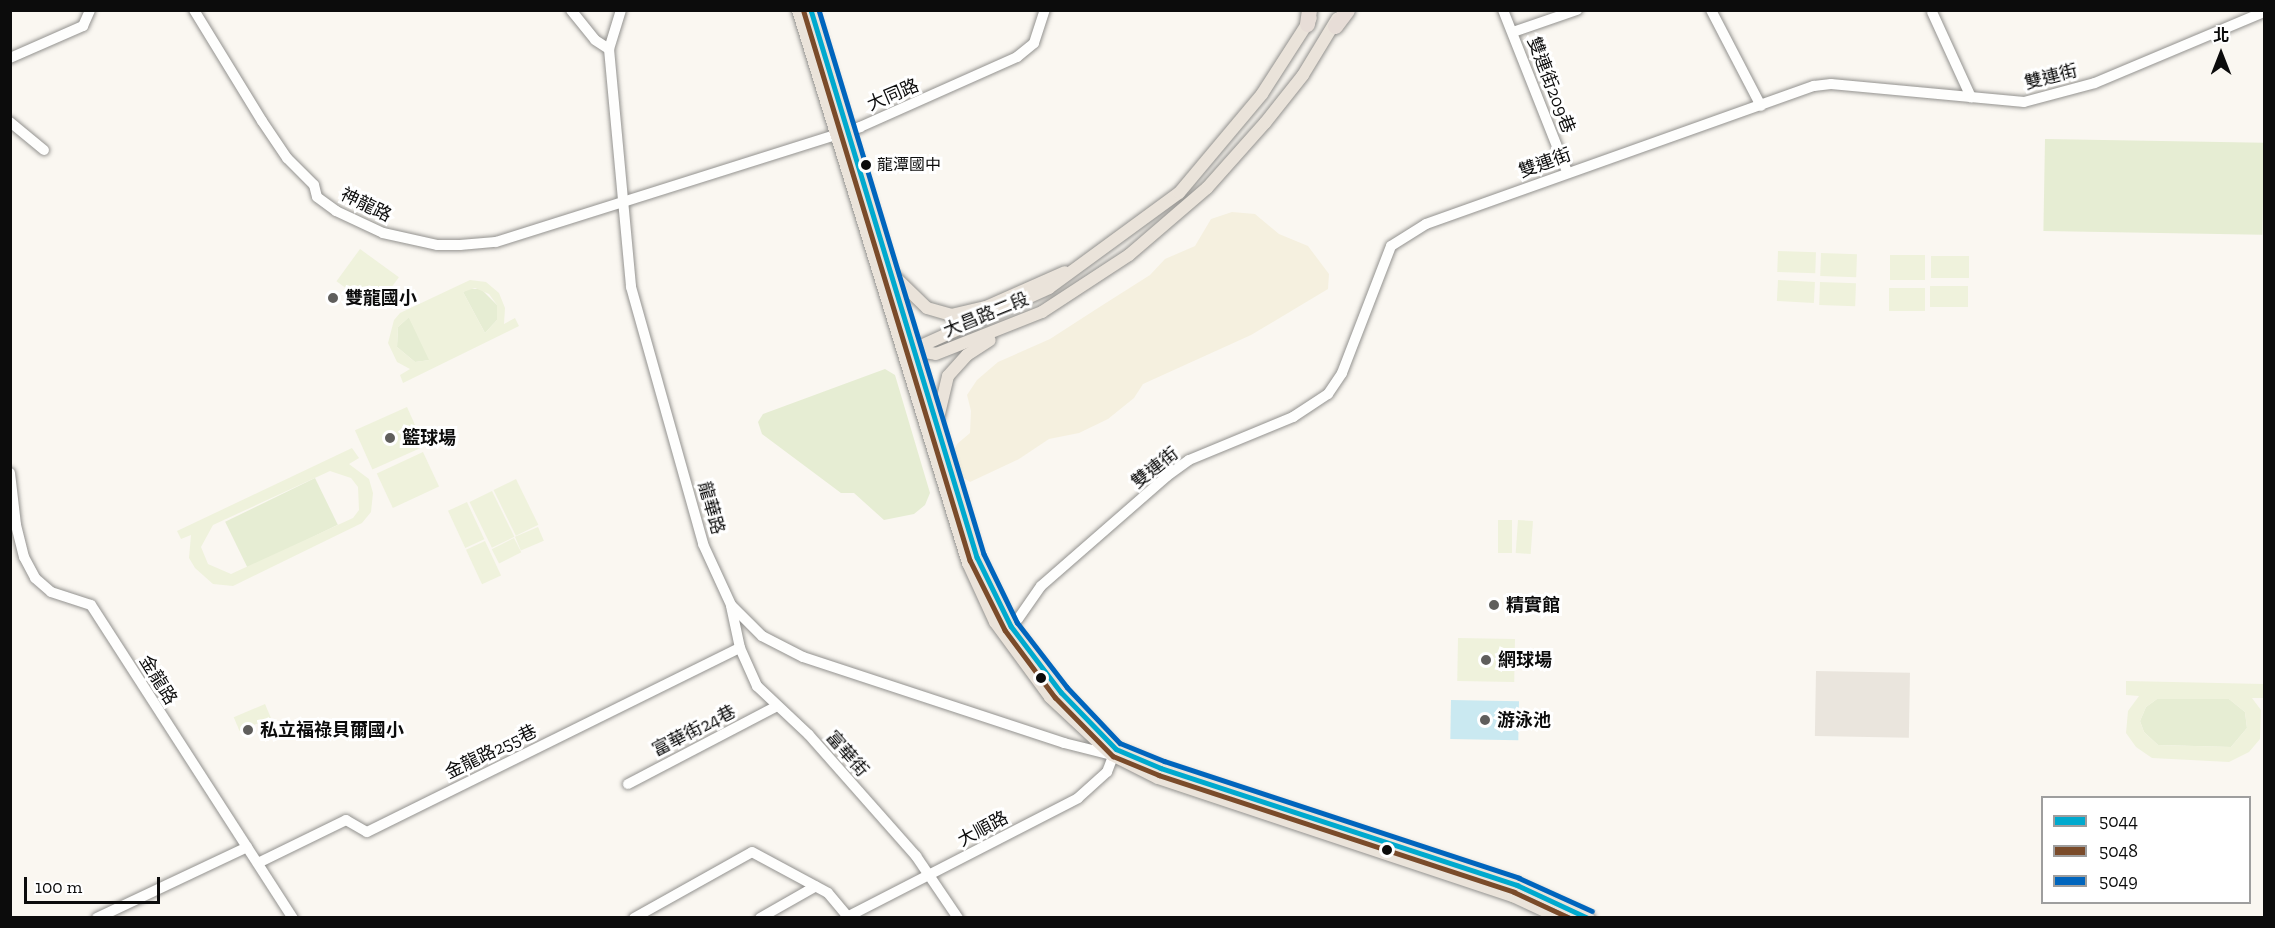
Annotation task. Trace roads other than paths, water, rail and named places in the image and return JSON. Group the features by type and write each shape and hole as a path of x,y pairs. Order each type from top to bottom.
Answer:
{"highway":[{"path":"1335,26 1347,10"}],"main road":[{"path":"798,10 883,253 977,556 1006,628"},
{"path":"811,10 842,133 968,563 1006,628 1114,752 1158,778 1513,896 1560,918"},
{"name":"大昌路二段","path":"912,350 1049,288 1096,258 1179,193 1217,153 1262,94 1308,17 1316,10"},
{"name":"大昌路二段","path":"912,350 936,354 1042,312 1129,255 1207,188 1265,123 1335,26 1341,10"},
{"path":"883,253 896,280 910,296 927,308 951,315 986,307 1096,258"},
{"path":"940,437 938,412 944,385 955,366 983,343 1042,312"},
{"path":"1114,752 1517,885 1589,918"}],"street":[{"path":"10,58 83,26 90,10"},
{"name":"神龍路","path":"194,10 287,158 314,185 317,197 356,222 383,233 436,245 482,244 620,200"},
{"path":"571,10 595,40 609,49"},
{"name":"龍華路","path":"621,10 609,49 626,256 644,336 703,544 731,605 762,636 803,657 1064,743 1114,752"},
{"name":"大同路","path":"620,200 842,133 1017,57 1034,43 1045,10"},
{"name":"雙連街209巷","path":"1503,10 1567,172"},
{"path":"1513,32 1577,10"},
{"path":"1711,10 1761,106"},
{"path":"1932,12 1971,97"},
{"name":"雙連街","path":"1006,628 1041,586 1167,476 1189,460 1293,417 1329,394 1342,373 1391,246 1404,235 1567,172 1831,84 2024,102 2095,83 2265,12"},
{"path":"10,123 44,150"},
{"name":"金龍路","path":"10,473 16,525 24,556 35,578 51,592 91,605 293,918"},
{"name":"富華街","path":"731,605 740,648 757,686 775,707 809,735 916,856 928,877 958,918"},
{"name":"金龍路255巷","path":"258,863 346,819 367,832 740,648"},
{"name":"富華街24巷","path":"628,784 775,707"},
{"name":"大順路","path":"846,917 928,877 1078,798 1107,772 1114,752"},
{"path":"97,918 247,847"},
{"path":"634,918 752,852 828,893 846,917"},
{"path":"760,918 816,886"}],"water":[{"name":"游泳池","path":"1451,700 1519,701 1518,740 1450,739"}],"place":[{"name":"龍潭國中","path":"866,165"},
{"name":"雙龍國小","path":"333,298"},
{"name":"籃球場","path":"390,438"},
{"name":"精實館","path":"1494,605"},
{"name":"網球場","path":"1486,660"},
{"name":"游泳池","path":"1485,720"},
{"name":"私立福祿貝爾國小","path":"248,730"}]}
